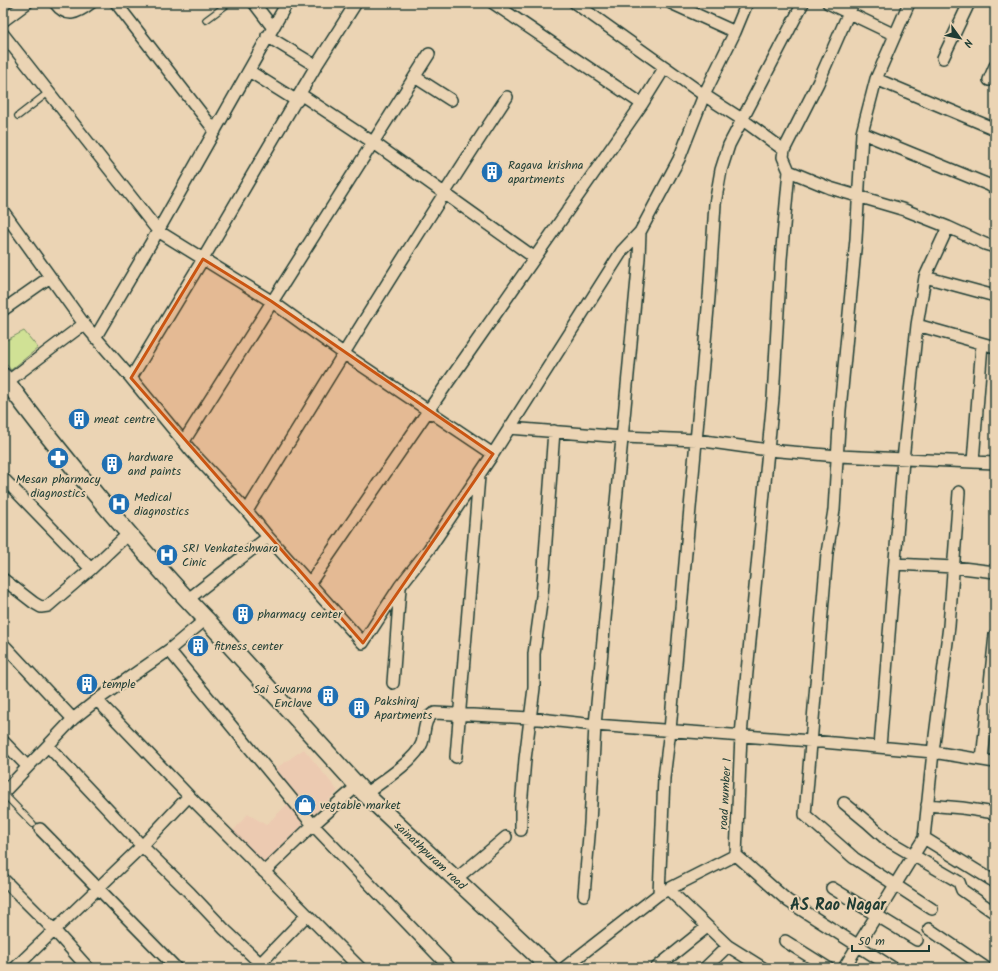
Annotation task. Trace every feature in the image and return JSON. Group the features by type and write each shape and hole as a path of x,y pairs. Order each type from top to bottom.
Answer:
{"street":[{"path":"3,21 27,3"},
{"path":"55,3 57,7 70,14 79,12 91,3"},
{"path":"116,3 215,131"},
{"path":"254,3 270,32 316,66"},
{"path":"96,338 287,3"},
{"path":"131,378 203,259 316,66 356,3"},
{"path":"493,3 642,104"},
{"path":"672,3 735,32"},
{"path":"3,211 84,324 184,441 363,643 400,586 429,549 479,476 622,251 640,232 680,159 704,95 735,32 747,3"},
{"path":"664,892 664,778 670,730 697,440 715,204 721,170 729,145 803,3"},
{"path":"828,3 851,8 895,35"},
{"path":"909,3 876,79 862,134 859,166 859,196 840,410 834,510 827,553 805,815 854,858 932,909"},
{"path":"943,58 969,3"},
{"path":"576,4 784,150"},
{"path":"851,8 818,83 784,150 783,157 789,171 830,188 905,210 995,248"},
{"path":"3,34 158,231 272,301 343,353 493,454"},
{"path":"184,441 429,54"},
{"path":"989,80 995,66"},
{"path":"310,583 642,104 665,67"},
{"path":"249,71 374,142 535,258"},
{"path":"415,77 451,100"},
{"path":"876,79 995,129"},
{"path":"247,511 343,353 444,193 507,97"},
{"path":"862,134 990,185 995,189"},
{"name":"road number 1","path":"736,855 741,735 773,398 781,259 789,171"},
{"path":"880,747 903,460 918,325 925,277 948,227"},
{"path":"584,895 590,824 595,724 623,437 640,232"},
{"path":"3,310 50,277"},
{"path":"925,277 995,296"},
{"path":"5,379 84,324"},
{"path":"918,325 995,347"},
{"path":"973,462 982,344"},
{"name":"sainathpuram road","path":"5,379 61,452 187,600 361,790 550,968"},
{"path":"509,428 623,437 697,440 768,450 838,456 995,463"},
{"path":"521,830 521,807 534,688 534,654 542,596 554,432"},
{"path":"456,757 458,714 479,476"},
{"path":"3,478 91,569"},
{"path":"844,968 924,838 926,805 947,648 960,492"},
{"path":"4,582 41,607 48,606 91,569 129,533"},
{"path":"187,600 268,537"},
{"path":"895,564 954,567 995,572"},
{"path":"393,683 400,586"},
{"path":"3,793 73,719 96,700 169,650 206,619"},
{"path":"982,760 992,702 995,635"},
{"path":"3,644 73,719"},
{"path":"169,650 313,824 450,968"},
{"path":"96,700 360,968"},
{"path":"264,872 313,824 417,753 422,743 425,725 431,714 530,718 811,740 933,752 995,762"},
{"path":"3,741 27,766"},
{"path":"48,746 142,846 261,966 307,915"},
{"path":"15,968 142,846 189,796"},
{"path":"844,803 887,840 959,882 962,890 995,913"},
{"path":"926,805 995,813"},
{"path":"36,826 176,968"},
{"path":"456,879 506,837"},
{"path":"924,838 995,882"},
{"path":"564,968 664,892 736,855 788,901 893,968"},
{"path":"3,879 54,930 88,968"},
{"path":"832,888 917,940"},
{"path":"664,892 728,946 763,968"},
{"path":"656,968 707,927"},
{"path":"929,929 986,968"},
{"path":"785,941 828,968"},
{"path":"705,968 728,946"}],"lane":[{"path":"206,20 229,3"},
{"path":"18,116 49,92"},
{"path":"3,793 36,826"}],"highlighted area":[{"path":"203,259 271,301 493,454 363,643 131,378"}],"shaded area":[{"name":"vegtable market","path":"304,749 338,791 264,862 231,833 248,814 266,825 296,796 275,769"}],"green space":[{"path":"24,331 38,348 11,370 3,360 3,342"}],"place":[{"name":"Ragava krishna apartments","path":"492,172"},
{"name":"meat centre","path":"79,419"},
{"name":"Mesan pharmacy diagnostics","path":"58,458"},
{"name":"hardware and paints","path":"112,464"},
{"name":"Medical diagnostics","path":"119,504"},
{"name":"SRI Venkateshwara Cinic","path":"167,555"},
{"name":"pharmacy center","path":"243,614"},
{"name":"fitness center","path":"198,646"},
{"name":"temple","path":"87,684"},
{"name":"Sai Suvarna Enclave","path":"328,696"},
{"name":"Pakshiraj Apartments","path":"359,708"},
{"name":"vegtable market","path":"305,805"}],"district":[{"name":"AS Rao Nagar","path":"838,904"}]}
